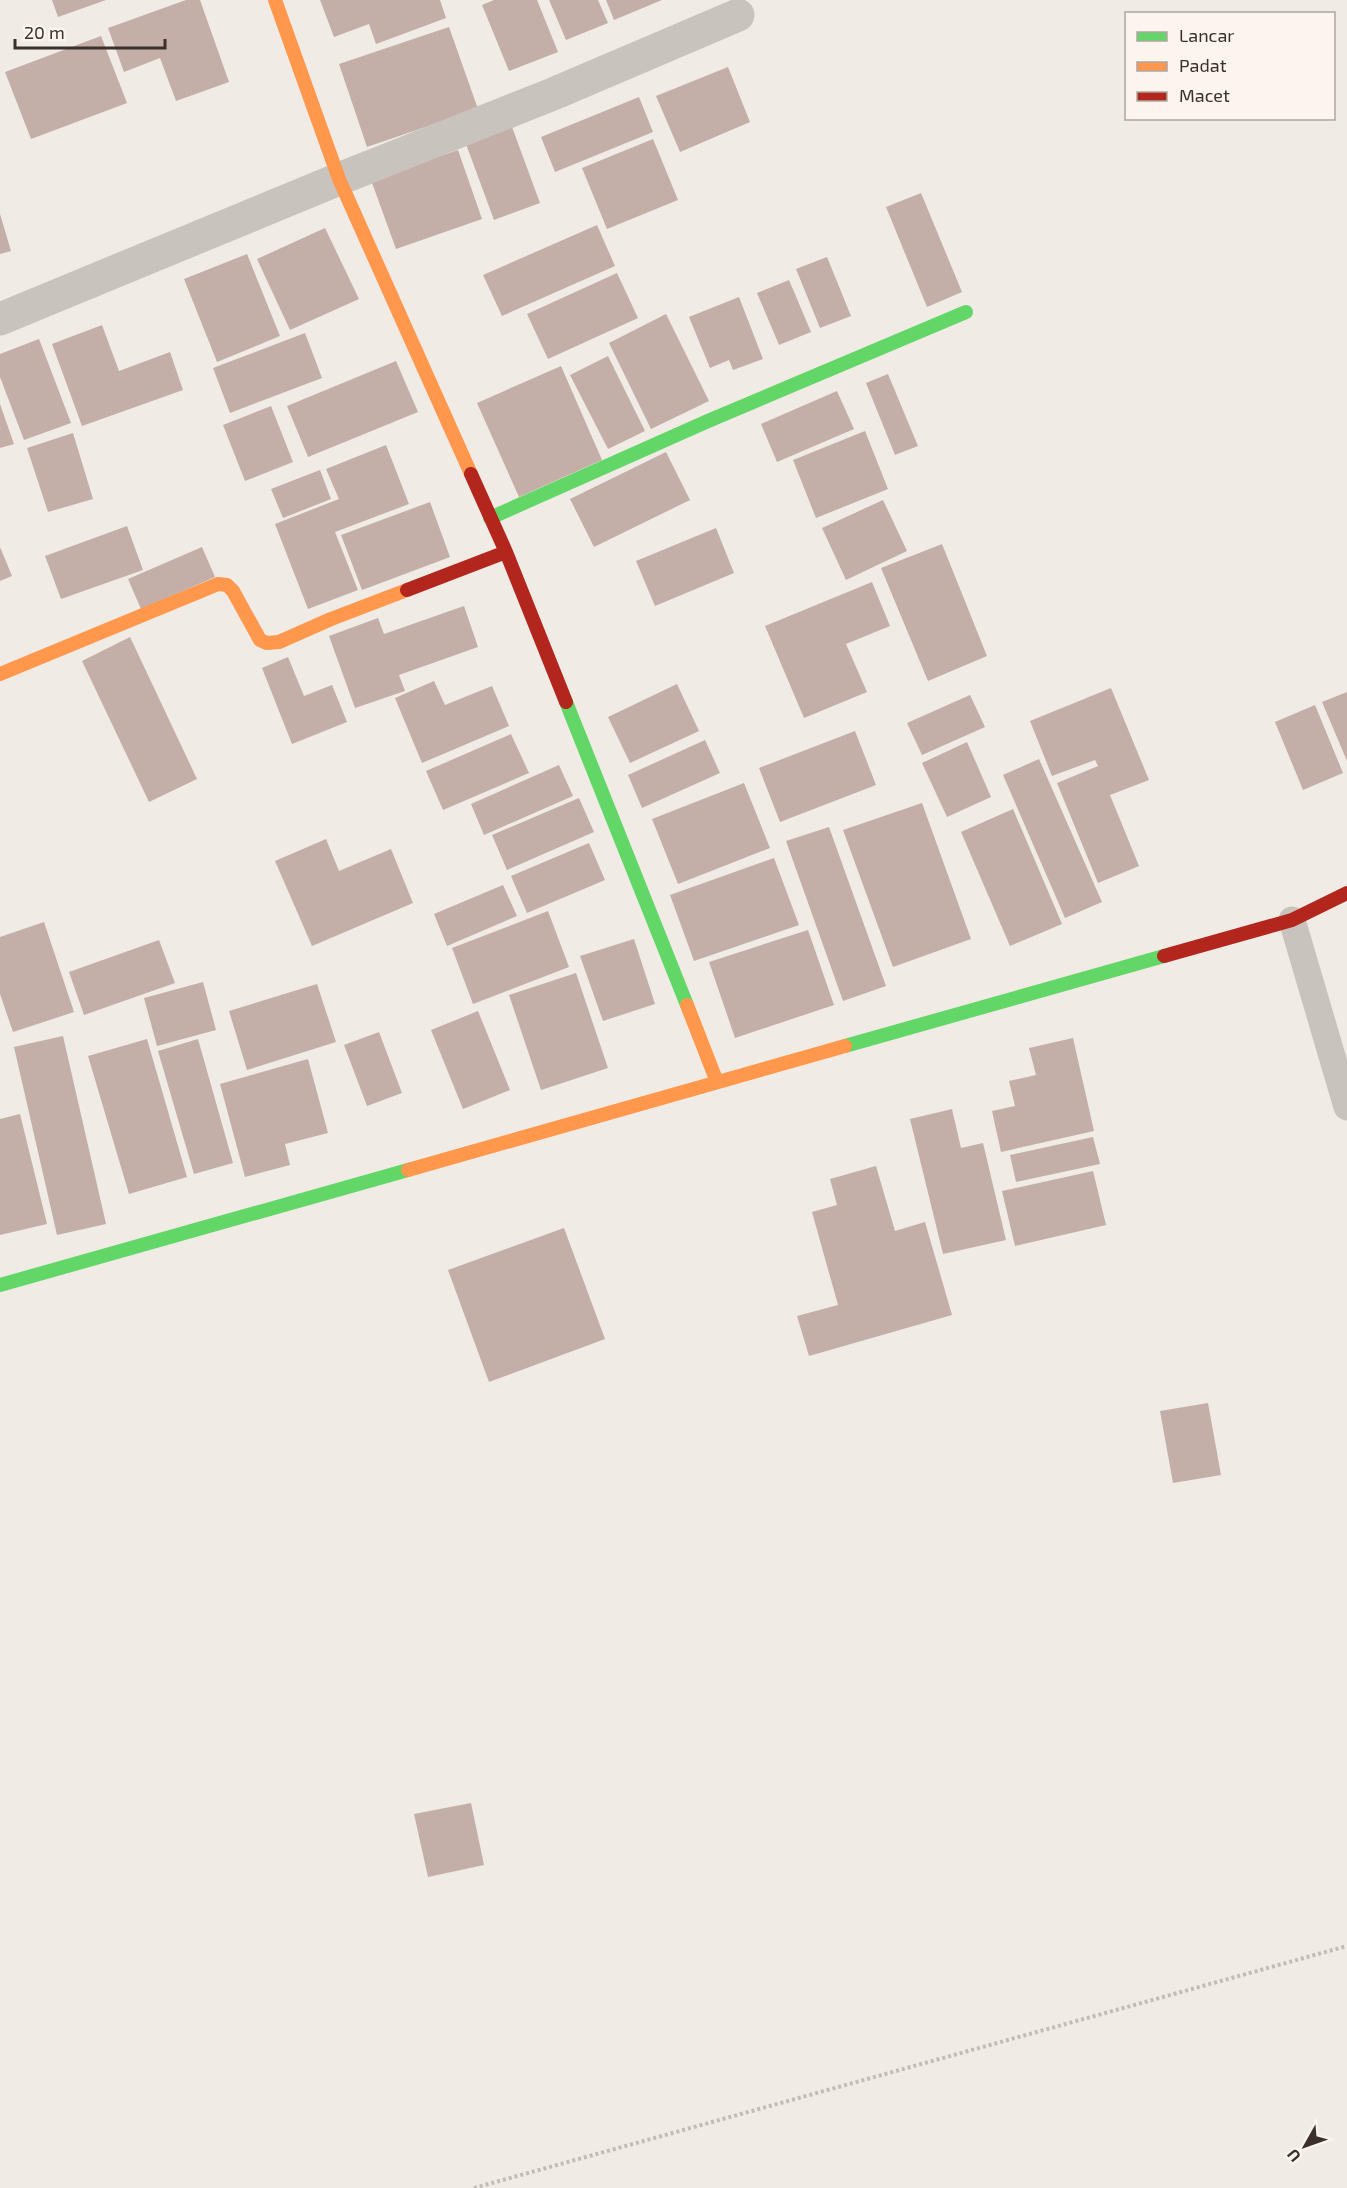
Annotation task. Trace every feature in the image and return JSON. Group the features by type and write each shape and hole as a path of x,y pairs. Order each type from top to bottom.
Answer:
{"street":[{"path":"275,0 339,179 506,552 717,1082"},
{"path":"0,319 552,94 738,15"},
{"path":"490,518 708,421 966,312"},
{"path":"0,674 218,584 227,585 233,591 260,640 267,643 279,642 331,619 506,552"},
{"path":"0,1285 1292,921 1347,893"}],"lane":[{"path":"1292,921 1347,1107"}],"path":[{"path":"474,2188 1347,1946"}],"building":[{"path":"52,0 106,0 58,17"},
{"path":"186,0 200,0 229,82 176,101 160,58 124,72 108,28"},
{"path":"320,0 440,0 446,18 376,44 369,24 334,37"},
{"path":"494,0 537,0 558,52 509,71 482,5"},
{"path":"549,0 598,0 608,23 566,40"},
{"path":"606,0 662,0 614,20"},
{"path":"449,27 478,109 367,147 339,64"},
{"path":"101,36 127,103 31,139 5,72"},
{"path":"728,67 750,122 680,152 656,96"},
{"path":"639,97 653,132 555,172 541,137"},
{"path":"512,127 540,203 494,220 466,144"},
{"path":"653,139 678,200 607,229 582,168"},
{"path":"458,150 482,219 396,249 371,180"},
{"path":"921,193 962,292 927,307 886,207"},
{"path":"0,214 11,251 0,254"},
{"path":"597,225 615,266 502,316 483,275"},
{"path":"325,228 359,299 290,330 257,259"},
{"path":"247,254 280,336 217,362 184,279"},
{"path":"827,257 851,316 820,328 796,269"},
{"path":"617,273 638,318 548,359 527,314"},
{"path":"789,280 811,332 779,345 757,293"},
{"path":"739,297 763,359 733,370 729,360 710,368 689,317"},
{"path":"666,314 709,401 651,429 609,343"},
{"path":"102,325 119,371 170,352 183,390 82,426 52,344"},
{"path":"305,333 322,378 230,413 213,368"},
{"path":"39,339 71,423 24,440 0,377 0,354"},
{"path":"608,356 645,431 608,449 570,375"},
{"path":"396,361 418,412 308,457 287,406"},
{"path":"561,366 602,460 519,497 477,403"},
{"path":"888,374 918,446 895,455 866,383"},
{"path":"837,391 854,429 777,462 761,424"},
{"path":"0,404 14,444 0,448"},
{"path":"271,406 293,462 245,481 223,425"},
{"path":"865,431 888,489 816,518 793,460"},
{"path":"73,433 93,499 48,512 27,448"},
{"path":"386,445 409,504 335,532 358,590 308,609 275,524 339,499 326,469"},
{"path":"666,452 690,500 594,547 570,499"},
{"path":"320,470 331,499 283,518 271,489"},
{"path":"883,500 907,551 846,580 822,528"},
{"path":"430,502 450,557 362,590 341,535"},
{"path":"127,526 143,570 61,599 45,556"},
{"path":"716,528 734,573 655,606 636,561"},
{"path":"942,544 987,656 928,681 881,568"},
{"path":"0,547 12,576 0,581"},
{"path":"202,547 215,577 141,609 128,579"},
{"path":"872,582 890,626 846,644 867,692 804,718 765,626"},
{"path":"464,606 478,647 399,675 405,691 355,708 329,636 378,618 384,634"},
{"path":"130,637 197,779 149,802 82,661"},
{"path":"288,657 304,696 332,685 347,722 292,744 262,668"},
{"path":"434,681 445,705 492,686 509,726 422,763 395,698"},
{"path":"677,684 699,731 630,763 608,717"},
{"path":"1111,688 1149,780 1110,795 1139,866 1098,883 1057,783 1098,766 1095,760 1052,776 1030,721"},
{"path":"1347,692 1347,761 1322,702"},
{"path":"970,695 985,727 922,755 907,723"},
{"path":"1315,705 1343,773 1303,790 1275,722"},
{"path":"855,731 876,785 780,822 759,768"},
{"path":"511,734 529,773 443,810 426,771"},
{"path":"705,740 720,773 642,808 628,775"},
{"path":"967,742 991,797 947,817 922,763"},
{"path":"1039,759 1102,902 1065,918 1003,775"},
{"path":"559,765 573,796 484,835 471,804"},
{"path":"744,783 770,848 678,884 652,819"},
{"path":"579,798 594,832 507,870 492,835"},
{"path":"922,803 971,939 893,967 843,830"},
{"path":"1013,809 1062,924 1010,946 961,832"},
{"path":"829,827 886,986 843,1001 786,841"},
{"path":"326,839 339,871 391,849 413,903 312,946 275,861"},
{"path":"589,843 605,880 527,913 511,876"},
{"path":"774,858 799,925 694,961 670,895"},
{"path":"503,885 517,916 447,946 434,914"},
{"path":"548,911 569,967 473,1004 452,948"},
{"path":"44,922 74,1012 13,1032 0,994 0,937"},
{"path":"808,930 834,1005 735,1038 709,962"},
{"path":"634,939 655,1004 603,1021 580,956"},
{"path":"159,940 175,983 84,1015 69,972"},
{"path":"576,973 608,1068 541,1090 509,995"},
{"path":"203,982 216,1030 157,1046 144,998"},
{"path":"317,984 336,1042 247,1070 229,1011"},
{"path":"478,1011 510,1090 463,1109 431,1030"},
{"path":"379,1032 402,1093 367,1106 344,1045"},
{"path":"63,1036 106,1224 57,1235 14,1047"},
{"path":"1073,1038 1094,1131 1001,1152 992,1111 1015,1106 1009,1081 1036,1075 1029,1048"},
{"path":"147,1039 187,1177 129,1194 88,1056"},
{"path":"198,1039 233,1163 194,1174 158,1051"},
{"path":"308,1059 328,1133 285,1144 290,1165 245,1177 220,1084"},
{"path":"952,1109 961,1148 983,1143 1006,1240 943,1254 910,1119"},
{"path":"20,1114 47,1224 0,1235 0,1119"},
{"path":"1093,1137 1100,1164 1016,1182 1010,1155"},
{"path":"876,1166 895,1231 925,1222 952,1315 809,1356 797,1316 838,1305 812,1212 837,1205 830,1179"},
{"path":"1093,1171 1106,1225 1015,1246 1002,1191"},
{"path":"564,1228 605,1339 489,1382 448,1270"},
{"path":"1208,1403 1221,1475 1173,1483 1160,1411"},
{"path":"471,1803 484,1865 428,1877 414,1814"}],"traffic: fast":[{"path":"490,518 708,421 966,312"},
{"path":"566,702 687,1005"},
{"path":"845,1046 1164,956"},
{"path":"0,1285 408,1170"}],"traffic: slow":[{"path":"275,0 339,179 471,474"},
{"path":"0,674 218,584 227,585 233,591 260,640 267,643 279,642 407,590"},
{"path":"687,1005 717,1082"},
{"path":"408,1170 845,1046"}],"traffic: jam":[{"path":"471,474 506,552 566,702"},
{"path":"407,590 506,552"},
{"path":"1164,956 1292,920 1347,893"}]}
